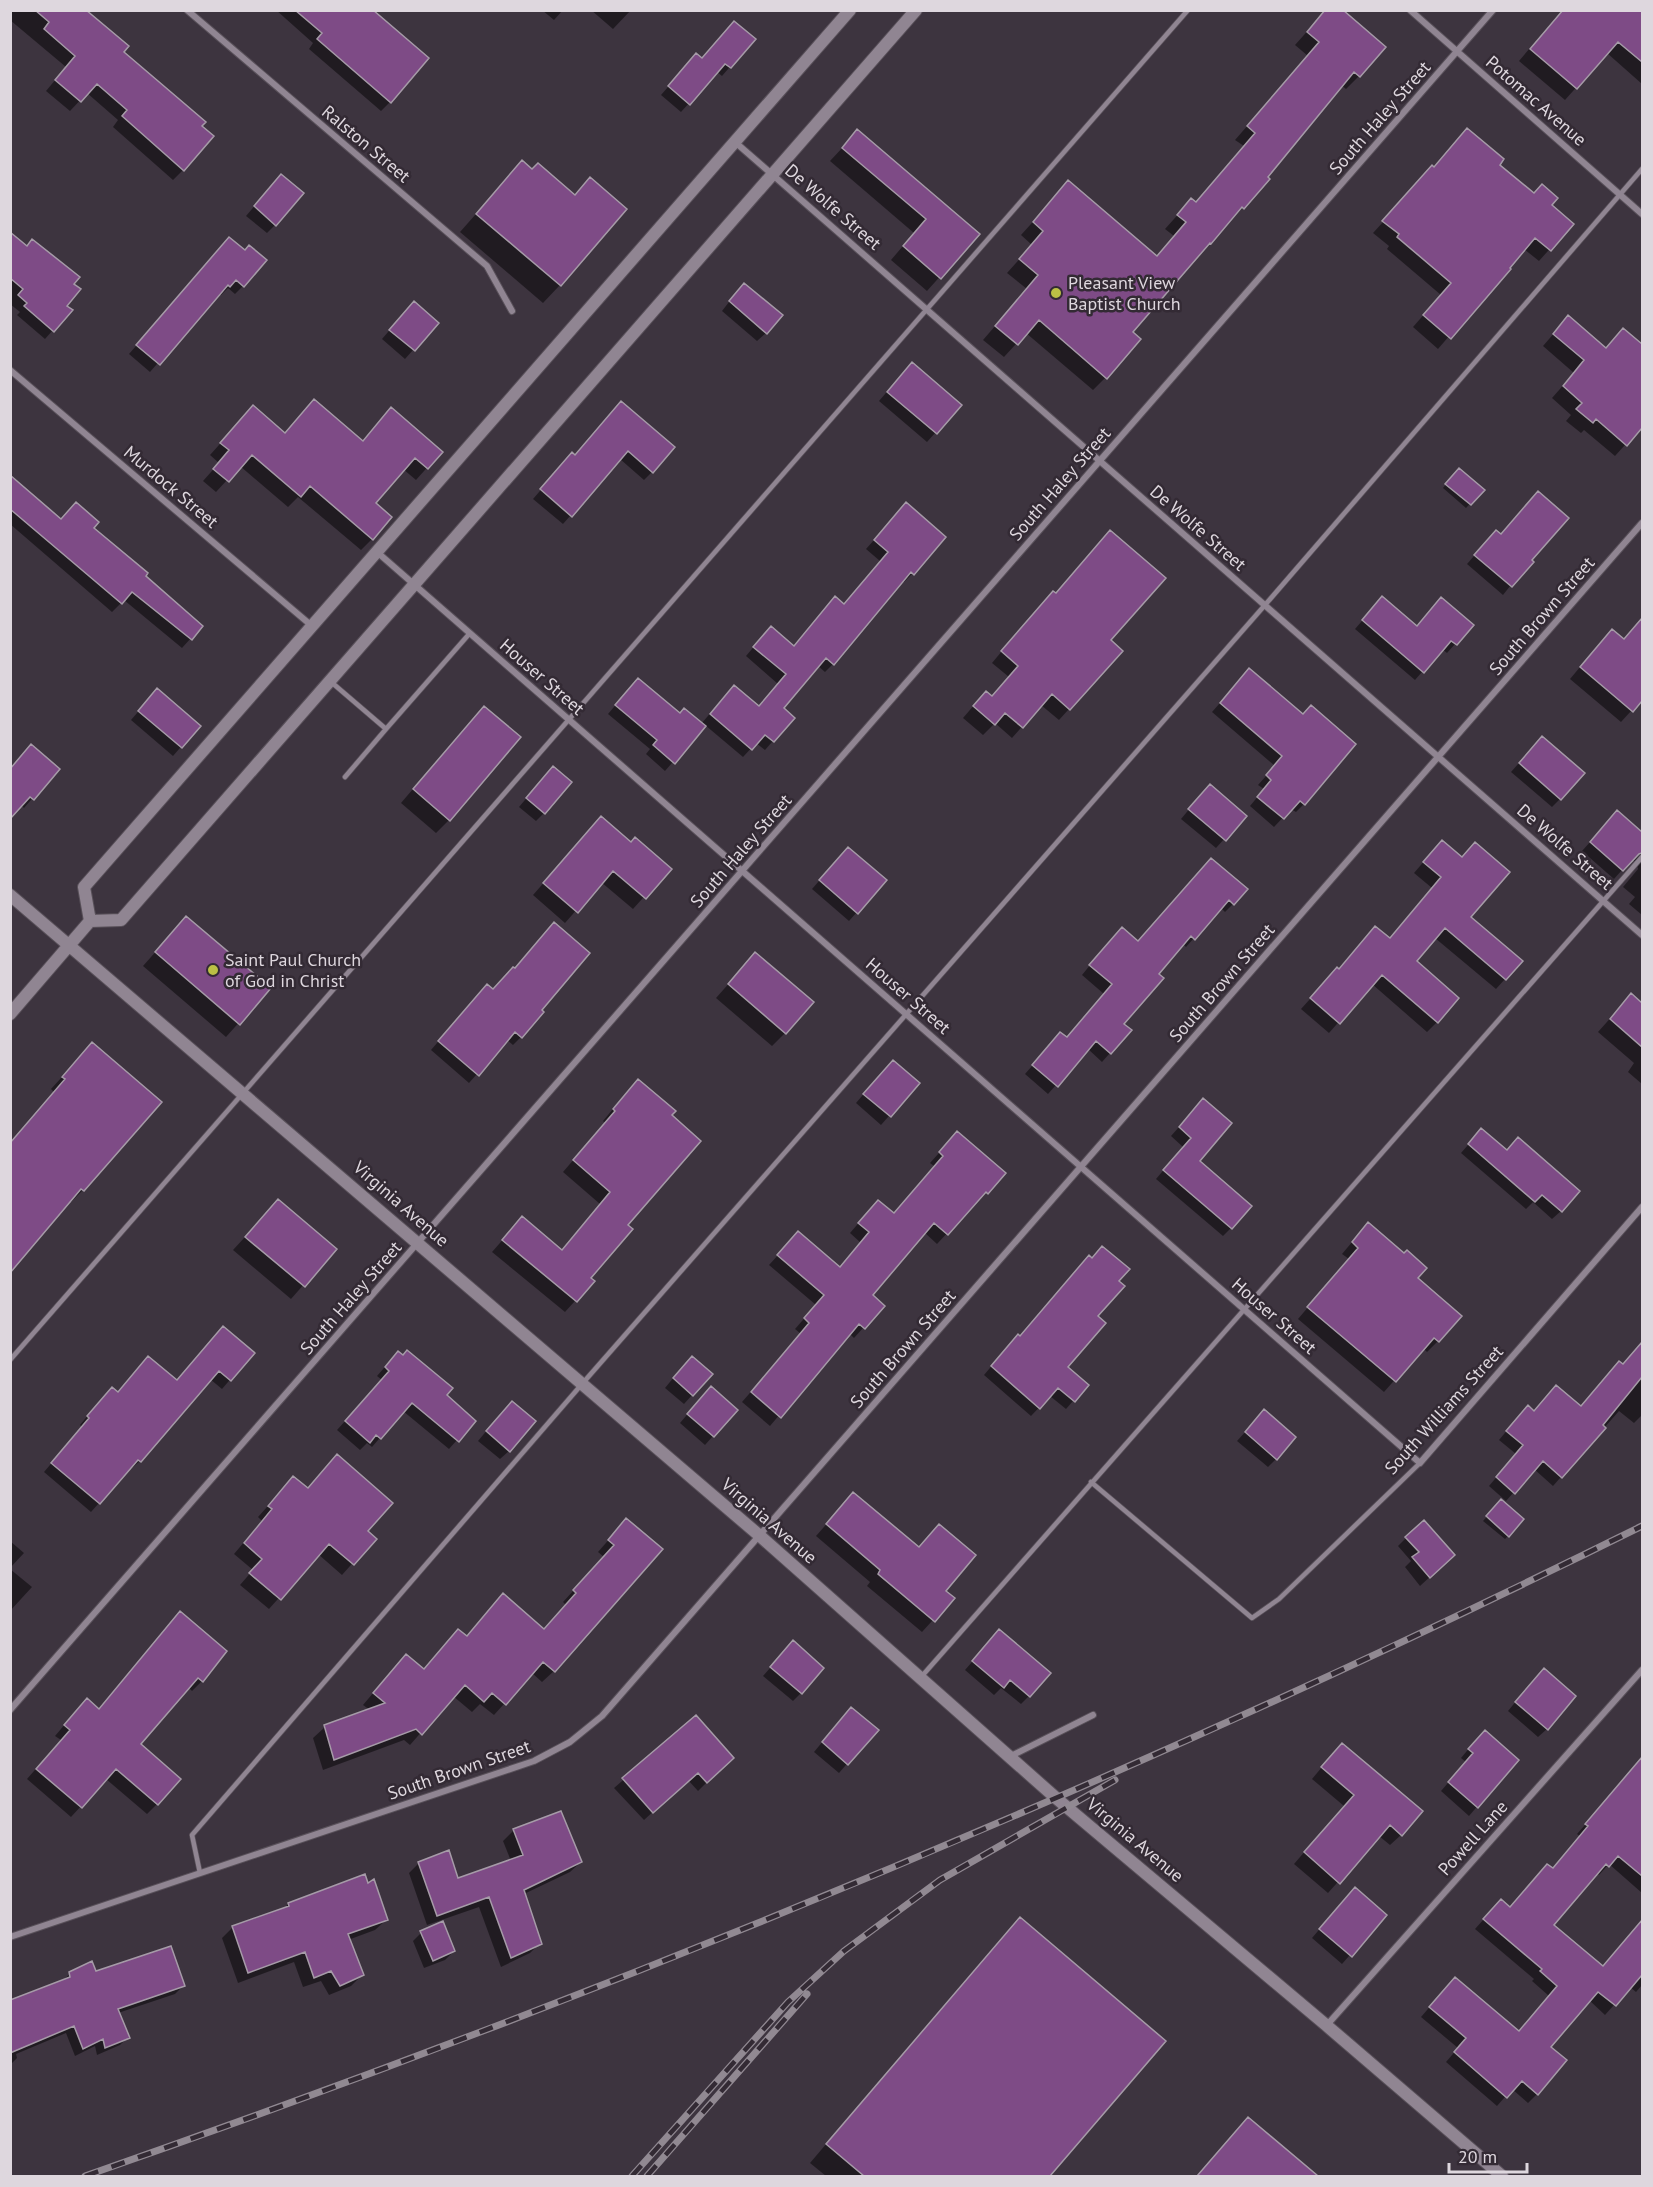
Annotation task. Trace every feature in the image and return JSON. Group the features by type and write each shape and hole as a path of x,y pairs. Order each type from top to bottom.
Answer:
{"street":[{"name":"Ralston Street","path":"188,10 487,266 512,311"},
{"path":"90,921 84,887 850,10"},
{"path":"10,1014 90,921 121,920 916,10"},
{"name":"Potomac Avenue","path":"1410,10 1642,213"},
{"name":"South Haley Street","path":"10,1710 419,1244 1493,10"},
{"name":"De Wolfe Street","path":"735,142 1642,935"},
{"name":"Murdock Street","path":"10,370 312,626"},
{"name":"South Brown Street","path":"10,1937 534,1761 570,1742 602,1716 1642,523"},
{"name":"Houser Street","path":"377,552 1420,1463"},
{"name":"Virginia Avenue","path":"10,895 760,1536 1008,1757 1502,2176"},
{"name":"South Williams Street","path":"1420,1463 1642,1207"},
{"name":"Powell Lane","path":"1326,2025 1642,1670"},
{"path":"1008,1757 1093,1715"}],"lane":[{"path":"10,1360 1188,10"},
{"path":"200,1873 192,1835 582,1384 907,1015 1642,169"},
{"path":"345,777 470,633"},
{"path":"330,681 386,729"},
{"path":"920,1678 1642,857"},
{"name":"South Williams Street","path":"1091,1482 1252,1618 1279,1599 1420,1463"}],"building":[{"path":"35,10 86,10 129,46 124,52 206,122 202,126 214,136 184,171 122,116 127,110 97,84 81,102 55,80 75,56 44,29 49,22"},
{"path":"295,10 373,10 429,58 391,103 317,39 322,33"},
{"path":"1325,10 1343,10 1386,47 1360,77 1354,72 1268,177 1270,179 1244,209 1242,207 1133,332 1141,339 1107,379 1039,320 1018,345 995,326 1038,275 1019,259 1043,231 1033,222 1068,180 1157,256 1186,222 1177,215 1191,198 1196,202 1255,133 1247,126 1319,42 1307,32"},
{"path":"1563,10 1642,10 1642,62 1618,42 1577,89 1530,49"},
{"path":"734,21 756,39 731,68 725,64 690,105 668,86 696,53 702,58"},
{"path":"1467,128 1504,159 1500,165 1534,193 1542,184 1558,198 1552,205 1574,224 1551,251 1535,238 1451,339 1423,315 1451,283 1397,237 1399,234 1382,221 1432,165 1434,167"},
{"path":"857,129 980,234 941,279 903,246 926,219 842,148"},
{"path":"522,160 532,169 538,163 575,195 590,177 627,209 561,286 476,214"},
{"path":"281,174 304,193 276,226 254,206"},
{"path":"10,232 27,246 32,239 80,277 74,284 81,289 67,306 73,310 54,332 24,306 27,303 18,295 23,289 10,278"},
{"path":"229,237 245,250 249,245 267,260 244,287 236,280 230,287 228,285 160,365 136,345"},
{"path":"744,283 783,315 767,334 729,301"},
{"path":"414,301 439,323 415,351 389,330"},
{"path":"1568,315 1606,348 1623,328 1642,344 1642,428 1627,446 1596,419 1593,423 1576,409 1582,403 1563,386 1584,360 1553,334"},
{"path":"912,362 962,405 937,434 887,392"},
{"path":"314,399 363,441 391,407 443,452 428,469 415,458 376,503 392,517 373,540 310,486 301,497 252,455 229,482 213,469 229,450 220,443 253,405 285,433"},
{"path":"621,401 675,447 653,473 628,451 572,517 540,489 572,452 575,455"},
{"path":"1459,468 1485,490 1471,505 1445,484"},
{"path":"10,475 61,519 76,502 99,522 94,528 148,573 146,576 203,626 192,640 132,592 122,604 10,509"},
{"path":"1538,491 1569,518 1512,587 1474,555 1496,530 1501,534"},
{"path":"906,502 946,537 914,575 911,572 834,665 826,658 784,708 795,718 774,742 765,735 752,750 710,714 734,685 759,706 786,674 753,647 771,626 794,646 835,596 844,604 888,552 874,540"},
{"path":"1110,530 1166,578 1111,640 1123,651 1070,710 1052,694 1023,728 1005,713 995,725 973,706 986,691 992,696 1018,666 1001,651 1053,591 1056,593"},
{"path":"1382,596 1417,626 1441,597 1474,625 1457,645 1451,641 1424,673 1362,620"},
{"path":"1642,618 1642,701 1633,712 1580,667 1612,629 1624,639"},
{"path":"1249,668 1303,714 1311,705 1356,744 1305,805 1300,801 1284,819 1257,797 1271,780 1266,775 1282,756 1220,703"},
{"path":"638,678 680,713 684,708 706,726 675,764 653,745 657,740 615,705"},
{"path":"157,688 201,726 182,748 138,711"},
{"path":"484,706 521,737 450,821 413,789"},
{"path":"1542,736 1585,773 1561,800 1519,763"},
{"path":"31,744 60,769 34,800 30,797 10,819 10,769"},
{"path":"553,766 572,782 545,814 526,798"},
{"path":"1210,784 1247,816 1226,841 1188,809"},
{"path":"1617,810 1642,832 1642,853 1623,871 1590,842"},
{"path":"601,816 631,842 635,837 672,869 646,899 613,871 578,913 543,883"},
{"path":"1442,840 1462,857 1475,842 1510,872 1471,917 1523,961 1506,980 1445,928 1417,961 1459,998 1438,1023 1382,975 1340,1024 1310,998 1337,967 1339,969 1375,926 1390,938 1441,877 1423,862"},
{"path":"848,847 887,880 858,914 819,880"},
{"path":"1211,858 1248,889 1234,905 1229,900 1195,940 1191,936 1159,974 1164,978 1124,1024 1132,1030 1111,1054 1096,1041 1058,1087 1032,1065 1060,1032 1067,1037 1112,984 1089,965 1122,927 1138,941"},
{"name":"Saint Paul Church of God in Christ","path":"186,916 271,988 240,1025 155,952"},
{"path":"554,922 590,953 542,1010 544,1012 522,1038 515,1032 479,1076 438,1041 487,984 493,989 513,967 515,968"},
{"path":"755,952 814,1002 786,1034 728,984"},
{"path":"1631,993 1642,1003 1642,1047 1610,1019"},
{"path":"92,1042 162,1102 84,1191 81,1189 10,1273 10,1143 65,1079 62,1077"},
{"path":"893,1060 920,1083 891,1117 863,1094"},
{"path":"638,1079 676,1111 672,1115 701,1141 628,1225 633,1229 591,1278 595,1281 577,1302 502,1240 522,1216 562,1250 610,1192 573,1160 615,1111 613,1109"},
{"path":"1203,1098 1232,1123 1200,1161 1252,1206 1232,1229 1163,1170 1191,1138 1179,1127"},
{"path":"1481,1128 1507,1150 1518,1137 1580,1191 1562,1212 1542,1195 1535,1202 1468,1144"},
{"path":"957,1131 1006,1173 948,1235 934,1223 873,1295 885,1306 865,1329 859,1324 781,1418 751,1392 809,1323 804,1318 824,1295 777,1255 798,1231 840,1267 869,1232 858,1223 878,1200 894,1213 943,1156 939,1152"},
{"path":"278,1199 337,1249 305,1287 245,1237"},
{"path":"1368,1222 1404,1253 1407,1250 1427,1268 1418,1278 1462,1316 1439,1342 1434,1338 1396,1382 1307,1307 1358,1248 1352,1242"},
{"path":"1102,1246 1130,1269 1119,1281 1125,1286 1098,1316 1106,1323 1068,1367 1089,1385 1075,1402 1058,1388 1040,1409 991,1366 1018,1334 1020,1336 1089,1255 1092,1258"},
{"path":"223,1326 255,1353 231,1381 219,1371 141,1462 138,1460 100,1504 51,1463 112,1387 118,1392 148,1356 177,1380"},
{"path":"1642,1342 1642,1377 1603,1425 1606,1428 1562,1478 1543,1461 1515,1494 1496,1477 1523,1445 1506,1431 1528,1405 1534,1411 1556,1385 1581,1406 1619,1361 1623,1364"},
{"path":"407,1350 453,1388 447,1395 476,1421 459,1442 412,1403 381,1439 376,1435 370,1443 345,1421 389,1371 385,1367 398,1351 403,1355"},
{"path":"692,1356 713,1374 693,1396 673,1378"},
{"path":"711,1386 738,1410 714,1437 687,1414"},
{"path":"512,1401 536,1421 510,1452 486,1431"},
{"path":"1264,1409 1296,1437 1277,1460 1245,1432"},
{"path":"337,1454 393,1503 368,1531 377,1539 354,1565 329,1544 281,1600 249,1573 262,1559 244,1543 272,1509 268,1506 293,1476 308,1488"},
{"path":"853,1492 919,1547 939,1524 976,1555 946,1591 955,1598 935,1622 878,1574 880,1570 826,1524"},
{"path":"1501,1499 1524,1519 1509,1537 1486,1516"},
{"path":"626,1518 663,1549 555,1672 543,1662 506,1705 492,1693 484,1702 465,1685 422,1735 416,1729 334,1760 324,1725 385,1703 373,1693 406,1654 424,1669 458,1629 467,1636 503,1593 544,1629 576,1593 573,1590 614,1545 608,1540"},
{"path":"1424,1520 1455,1555 1430,1578 1412,1557 1419,1552 1405,1537"},
{"path":"180,1611 227,1651 203,1682 198,1678 141,1744 181,1779 158,1805 116,1769 82,1808 36,1769 70,1730 64,1725 87,1698 99,1709"},
{"path":"999,1629 1051,1673 1030,1697 1010,1680 1004,1688 972,1661"},
{"path":"793,1640 824,1668 802,1694 770,1667"},
{"path":"1544,1668 1576,1696 1548,1730 1515,1702"},
{"path":"851,1707 879,1730 848,1765 822,1742"},
{"path":"696,1715 734,1758 707,1783 698,1773 653,1813 622,1778"},
{"path":"1485,1730 1519,1760 1478,1808 1448,1782 1473,1753 1468,1749"},
{"path":"1342,1743 1423,1811 1402,1836 1390,1825 1340,1884 1304,1852 1354,1795 1321,1767"},
{"path":"1642,1757 1642,1876 1618,1856 1609,1867 1606,1864 1554,1925 1603,1966 1642,1920 1642,1975 1616,2006 1598,1992 1551,2047 1567,2060 1538,2095 1522,2081 1507,2098 1454,2052 1466,2038 1429,2007 1455,1977 1519,2031 1557,1986 1540,1971 1542,1969 1483,1919 1501,1899 1510,1907 1547,1864 1553,1868 1588,1826 1585,1824"},
{"path":"561,1811 582,1862 524,1890 542,1944 511,1958 489,1897 437,1916 418,1862 449,1850 458,1878 523,1855 513,1829"},
{"path":"365,1874 368,1883 374,1879 388,1920 348,1934 364,1975 340,1986 331,1971 314,1978 305,1952 248,1973 232,1926 289,1906 288,1903"},
{"path":"1355,1887 1387,1915 1352,1957 1319,1929"},
{"path":"1020,1917 1166,2041 1050,2176 864,2176 826,2144"},
{"path":"443,1921 455,1951 433,1961 420,1931"},
{"path":"171,1946 185,1986 118,2009 130,2038 105,2048 103,2039 83,2049 74,2026 10,2053 10,2000 70,1977 69,1972 92,1961 96,1971"},
{"path":"1248,2117 1318,2176 1197,2176"}],"railway":[{"path":"85,2176 481,2032 874,1875 1068,1793 1261,1707 1642,1526"},
{"path":"632,2176 788,2002 844,1951 940,1880 1115,1780"},
{"path":"647,2176 807,1994"}],"place":[{"name":"Pleasant View Baptist Church","path":"1056,293"},
{"name":"Saint Paul Church of God in Christ","path":"213,970"}]}
